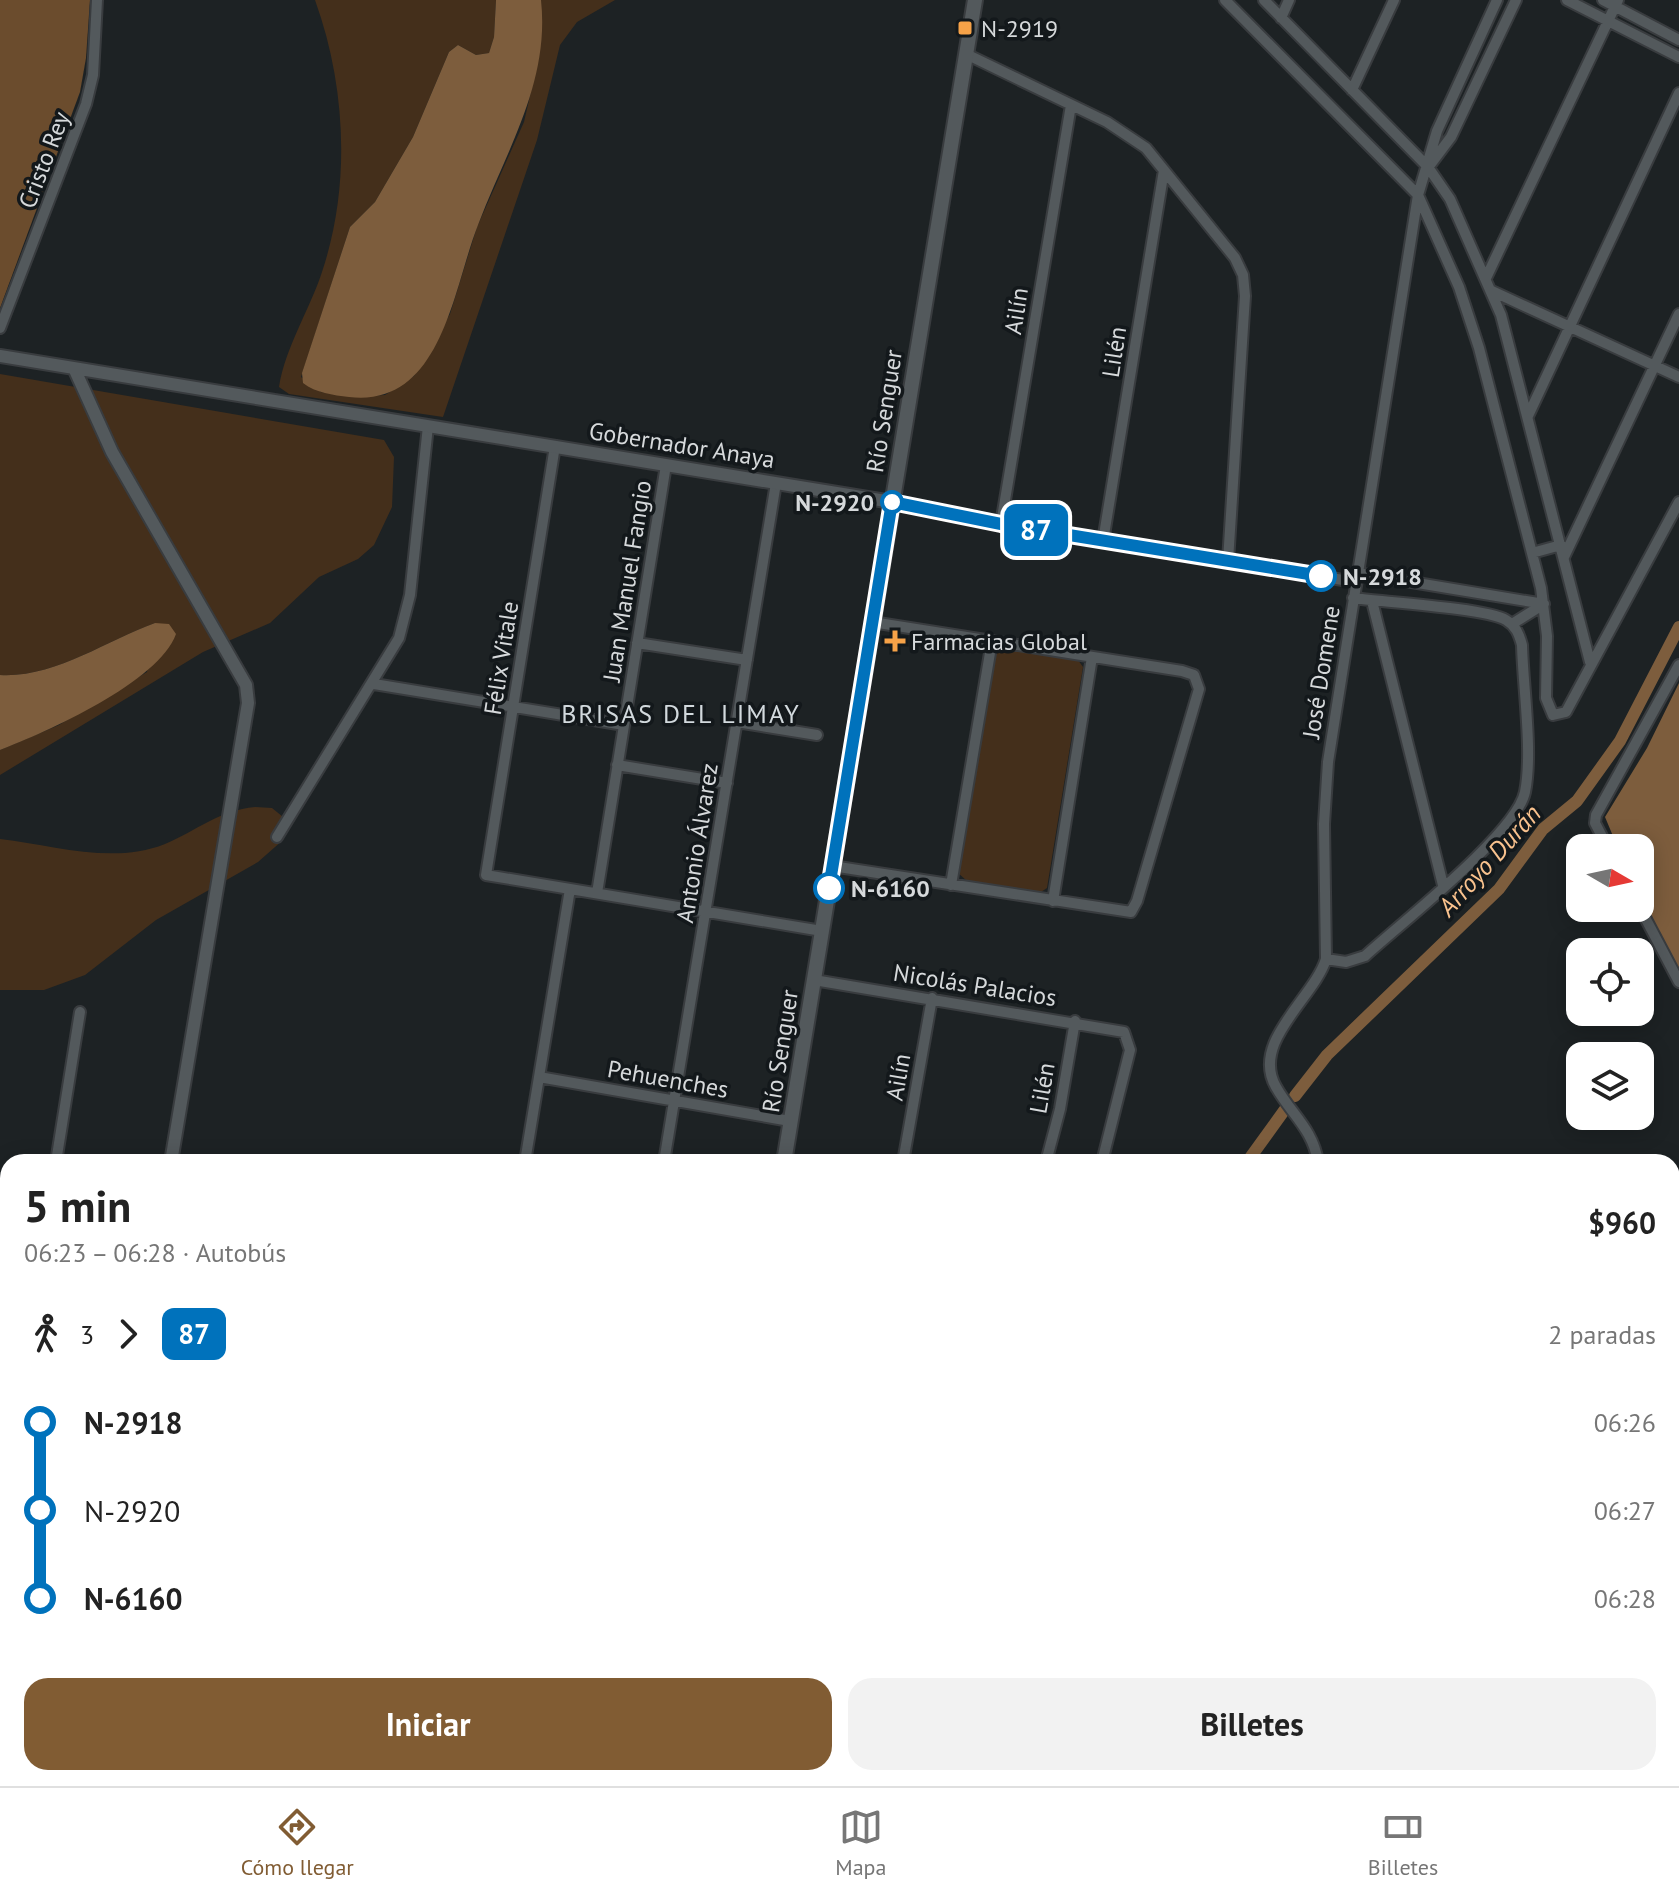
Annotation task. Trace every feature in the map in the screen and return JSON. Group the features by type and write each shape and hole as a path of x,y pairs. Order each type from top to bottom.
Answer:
{"main road":[{"name":"Río Senguer","path":"785,1154 975,0"}],"street":[{"name":"Cristo Rey","path":"0,328 86,104 93,75 97,0"},
{"path":"1225,0 1418,195 1474,327 1532,553 1544,604 1546,698 1550,713 1558,716 1566,712 1590,662 1679,502"},
{"path":"1264,0 1428,167 1450,199 1492,291 1528,416 1590,662"},
{"path":"1281,18 1289,0"},
{"path":"1352,90 1394,0"},
{"name":"José Domene","path":"1316,1154 1308,1129 1276,1087 1271,1061 1279,1033 1321,973 1326,959 1325,792 1356,577 1418,195 1437,131 1497,0"},
{"name":"José Domene","path":"1428,167 1451,137 1516,0"},
{"path":"1567,0 1679,57"},
{"path":"1603,0 1617,3 1679,40"},
{"path":"1486,278 1617,3"},
{"path":"966,54 1136,140 1235,258 1243,275 1228,561"},
{"path":"1528,416 1679,93"},
{"name":"Ailín","path":"1001,524 1071,105"},
{"name":"Lilén","path":"1103,541 1164,170"},
{"path":"1492,291 1679,377"},
{"path":"1564,557 1679,314"},
{"name":"Gobernador Anaya","path":"0,356 892,502 1103,541 1544,604"},
{"path":"74,368 112,452 246,685 248,703 172,1154"},
{"path":"277,837 395,649 406,616 428,426"},
{"name":"Félix Vitale","path":"555,446 486,875 570,889"},
{"name":"Juan Manuel Fangio","path":"597,893 666,465"},
{"name":"Antonio Álvarez","path":"665,1154 776,483"},
{"path":"1532,553 1561,545"},
{"path":"1326,959 1346,962 1365,956 1514,818 1525,791 1522,645 1512,624 1490,615 1353,598"},
{"path":"1372,601 1443,885"},
{"path":"1512,624 1544,604"},
{"path":"832,866 1131,912 1137,901 1199,689 1197,679 1182,671 872,622"},
{"path":"951,885 992,641"},
{"path":"637,643 747,660"},
{"path":"1053,901 1092,657"},
{"path":"1601,834 1595,823 1596,815 1642,737 1679,665"},
{"path":"374,684 624,725"},
{"path":"737,722 817,735"},
{"path":"617,765 727,783"},
{"path":"526,1154 570,889 822,931"},
{"path":"1647,922 1679,982"},
{"name":"Nicolás Palacios","path":"814,980 1119,1029 1128,1036 1130,1050 1104,1154"},
{"name":"Ailín","path":"904,1154 932,998"},
{"path":"57,1154 80,1012"},
{"name":"Lilén","path":"1048,1154 1060,1109 1075,1021"},
{"name":"Pehuenches","path":"539,1077 790,1121"}],"shaded area":[{"path":"0,0 90,0 80,92 0,308"},
{"path":"315,0 496,0 494,37 489,53 476,55 458,45 449,52 413,137 375,202 350,227 301,377 321,392 354,397 385,395 414,376 450,314 477,227 524,122 538,61 541,0 615,0 577,22 560,45 537,140 443,417 289,394 279,387 287,358 322,272 338,205 341,136 338,101 333,67"},
{"path":"496,0 541,0 539,60 523,116 478,225 439,339 424,364 405,384 380,395 349,397 313,389 303,383 302,373 350,227 375,202 413,137 449,52 458,45 476,55 489,53 494,37"},
{"path":"0,374 384,440 394,457 392,507 374,545 358,559 319,577 270,623 203,652 0,775 0,750 59,725 147,672 155,623 60,665 40,671 0,675"},
{"path":"155,623 169,624 176,634 148,670 72,718 0,750 0,675 40,671 60,665"},
{"path":"1002,647 1078,660 1083,667 1047,888 1041,892 967,881 957,872 994,653"},
{"path":"1679,683 1679,971 1654,921 1654,834 1612,834 1605,817 1647,748"},
{"path":"255,807 272,808 288,821 283,840 258,862 156,920 85,975 44,990 0,990 0,839 83,852 125,853 165,844 231,812"}],"waterway":[{"name":"Arroyo Durán","path":"1295,1096 1327,1055 1499,889 1543,829 1577,801 1620,741 1679,627"},
{"name":"Arroyo Durán","path":"1253,1154 1286,1108"}],"bus line":[{"name":"87","path":"829,888 892,502 1001,524 1321,576"}],"place":[{"name":"N-2919","path":"965,28"},
{"name":"N-2920","path":"892,502"},
{"name":"N-2918","path":"1321,576"},
{"name":"Farmacias Global","path":"895,641"},
{"name":"N-6160","path":"829,888"}],"district":[{"name":"BRISAS DEL LIMAY","path":"681,713"}]}
